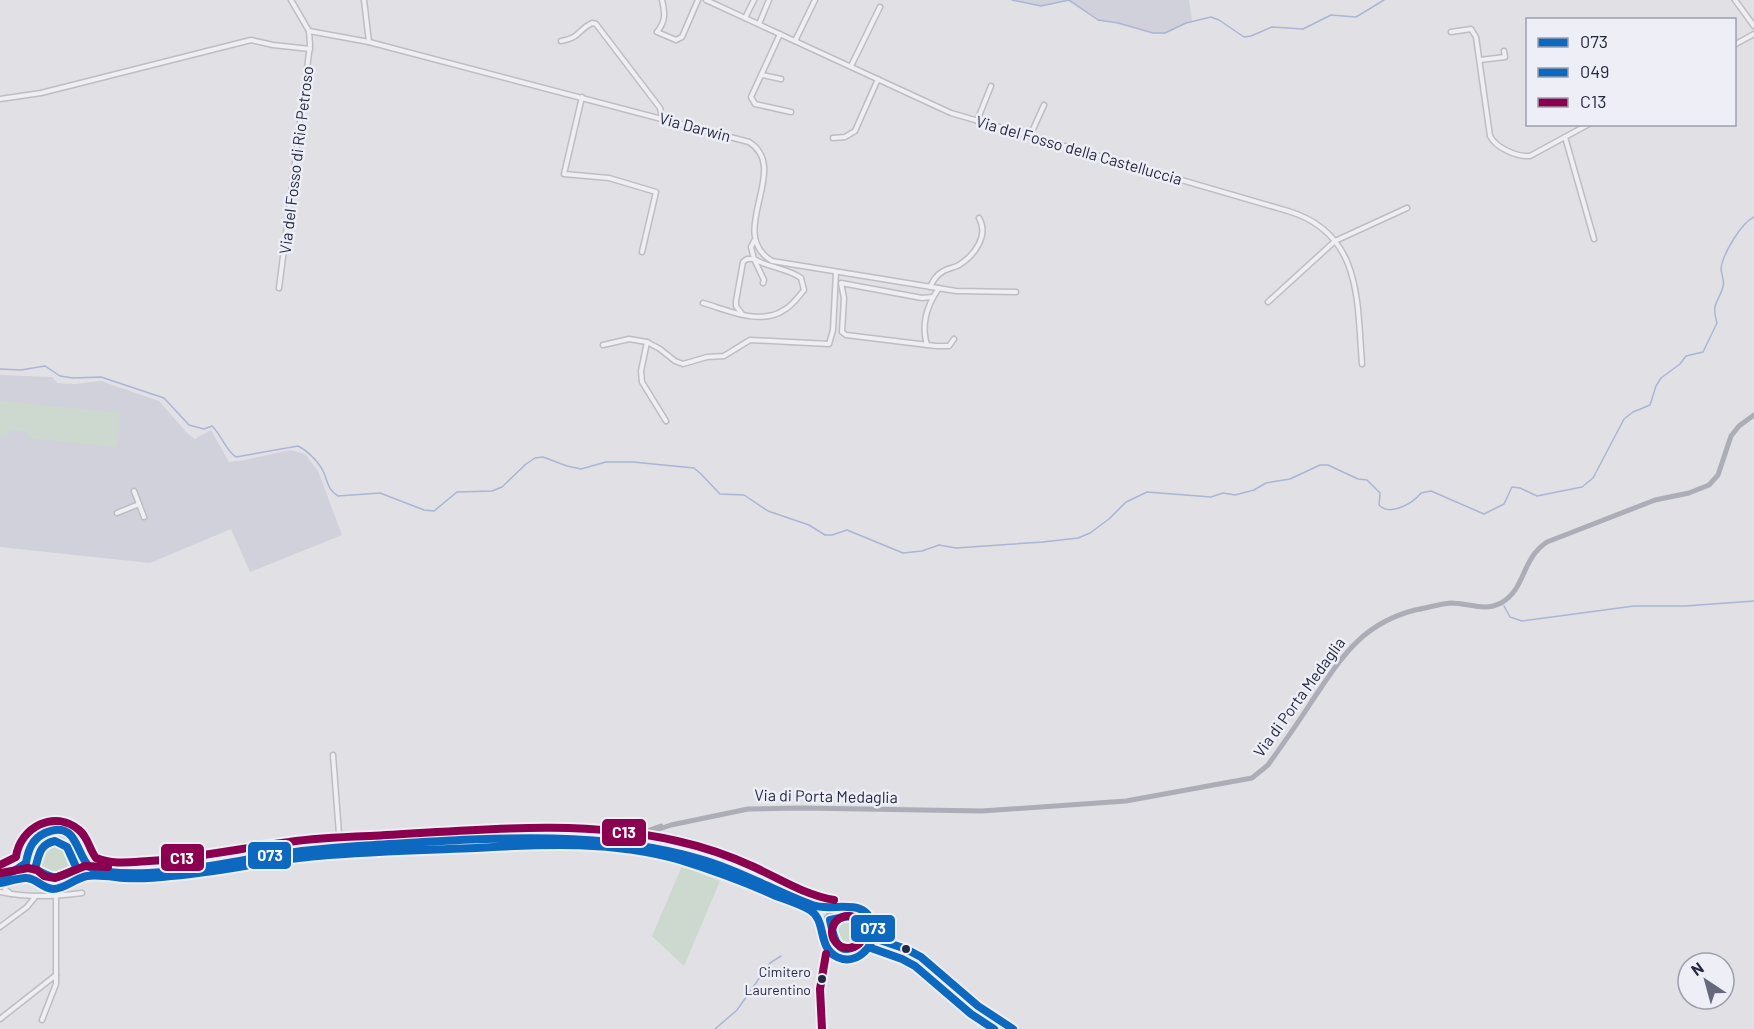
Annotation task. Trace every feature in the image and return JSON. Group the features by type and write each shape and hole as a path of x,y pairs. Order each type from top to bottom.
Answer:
{"main road":[{"name":"Via di Porta Medaglia","path":"608,841 628,838 658,826 754,808 982,811 1126,801 1252,778 1268,765 1340,660 1367,632 1399,615 1437,605 1451,603 1484,608 1500,603 1516,589 1533,553 1547,542 1655,500 1689,494 1709,485 1718,475 1731,436 1739,426 1754,415"},
{"path":"672,825 659,829 654,838 658,843 678,853"},
{"path":"3,883 21,878 32,879 48,888 66,886 92,876 140,879 176,876 316,856 531,844 590,845 656,854 713,870 813,912 822,927 823,944 828,951 843,958 859,956 871,945 874,938 870,918 859,908 846,906 832,910 816,907 739,872 656,847 608,841 548,838 340,848 291,852 165,871 123,872 98,870 88,866 80,845 75,839 68,834 53,831 45,832 33,841 26,855 26,863 32,879"},
{"path":"74,881 84,860"},
{"path":"0,876 26,863"},
{"path":"822,927 825,918 832,910"},
{"path":"874,938 921,957 978,1006 1013,1029"}],"street":[{"path":"291,0 309,31"},
{"path":"363,0 369,42"},
{"path":"662,0 665,17 657,33 676,40 682,37 698,0"},
{"name":"Via del Fosso della Castelluccia","path":"706,0 942,109 1295,213 1314,222 1335,241 1347,259 1355,280 1362,364"},
{"path":"745,18 753,0"},
{"path":"759,24 769,0"},
{"path":"795,41 815,0"},
{"path":"1735,0 1754,26"},
{"path":"851,66 880,7"},
{"path":"561,41 578,36 588,24 596,24 660,108 662,118"},
{"path":"1451,32 1471,29 1473,31 1480,60 1490,136 1494,143 1528,157 1585,126"},
{"name":"Via Darwin","path":"309,31 369,42 742,140 757,149 764,173 754,227 754,241"},
{"name":"Via del Fosso di Rio Petroso","path":"279,288 310,49 309,31"},
{"path":"780,34 751,97 752,102 791,112"},
{"path":"1736,44 1754,34"},
{"path":"0,99 41,93 251,40 310,49"},
{"path":"1480,60 1505,57 1504,51"},
{"path":"762,75 781,79"},
{"path":"832,138 845,137 855,130 878,79"},
{"path":"977,121 991,86"},
{"path":"582,97 564,174 609,178 656,192 642,252"},
{"path":"1030,136 1044,105"},
{"path":"1565,137 1594,239"},
{"path":"1268,302 1335,241 1407,208"},
{"path":"930,287 942,271 959,265 971,255 983,237 984,229 979,218"},
{"path":"754,241 752,247 754,259 764,280 763,283"},
{"path":"754,241 762,253 772,261 967,292 1016,292"},
{"path":"703,303 742,314 757,317 777,314 786,309 804,290 801,278 795,273 765,266 754,259 747,260 742,265 736,301 736,306 742,314"},
{"path":"603,345 629,339 647,342 675,362 683,364 707,357 724,356 750,340 829,344 833,330 836,272"},
{"path":"933,297 922,298 841,283 844,298 843,334 949,346 954,339"},
{"path":"927,345 924,334 926,315 939,288"},
{"path":"647,342 642,366 642,382 666,421"},
{"path":"646,352 654,345"},
{"path":"134,491 144,517"},
{"path":"117,513 139,504"},
{"path":"333,755 340,848"},
{"path":"3,883 5,889 15,895"},
{"path":"0,892 35,897 82,893"},
{"path":"0,927 26,908 35,897"},
{"path":"42,1020 56,988 56,897"},
{"path":"0,1019 56,975"}],"shaded area":[{"path":"1013,0 1066,0 1041,6"},
{"path":"1066,0 1189,0 1192,21 1165,33 1157,34 1098,20"},
{"path":"0,375 52,377 57,383 75,384 101,381 159,401 195,439 211,430 229,462 290,450 305,454 318,471 342,535 250,572 231,529 150,563 0,547"},
{"path":"0,401 120,413 117,447 28,438 28,431 9,430 8,436 0,435"},
{"path":"54,833 64,835 72,841 78,849 80,859 78,869 72,877 64,883 54,885 44,883 36,877 30,869 28,859 30,849 36,841 44,835"},
{"path":"682,866 720,881 684,966 652,936"},
{"path":"847,909 863,916 870,932 863,948 847,955 831,948 824,932 831,916"}],"waterway":[{"path":"1012,0 1041,6 1069,0 1098,20 1153,33 1165,33 1186,23 1211,17 1244,37 1272,27 1303,29 1331,15 1356,17 1384,0"},
{"path":"0,369 21,370 45,366 60,376 101,377 164,398 189,425 204,429 212,426 229,451 236,457 298,446 316,461 330,489 338,496 380,493 424,510 434,511 457,492 492,491 502,487 526,464 535,458 543,457 581,469 606,462 633,462 694,468 720,494 744,495 768,511 809,525 825,535 847,530 903,553 922,551 939,545 956,548 1078,538 1090,533 1109,519 1126,502 1147,492 1211,497 1223,493 1235,495 1254,490 1266,483 1290,479 1320,465 1328,465 1358,479 1367,480 1380,493 1379,505 1389,510 1413,501 1421,493 1431,491 1484,514 1504,504 1512,487 1537,496 1582,487 1593,478 1624,419 1633,412 1650,405 1661,378 1680,364 1686,356 1703,352 1717,323 1715,307 1723,284 1722,262 1738,232 1754,217"},
{"path":"1504,606 1510,617 1522,621 1634,606 1685,606 1754,601"},
{"path":"715,1029 737,1010 770,963 781,956"}],"transit line":[{"name":"C13","path":"0,865 16,857 19,846 31,830 50,821 70,824 79,830 96,858 109,862 184,858 319,839 485,829 563,828 639,834 687,843 736,859 803,891 834,900"},
{"name":"073","path":"0,876 26,863 29,849 34,842 41,835 56,830 70,835 90,867 96,870 126,873 182,870 307,850 345,847 487,839 573,839 658,849 700,859 812,905 857,908 870,918 873,936 867,949 857,957 850,959 837,957 827,947 815,915 802,906 728,876 680,860 630,850 579,845 338,854 159,877 130,878 91,875 53,889 27,878 0,883"},
{"name":"049","path":"55,841 67,847 77,869 52,877 35,869 43,848 55,841"},
{"name":"C13","path":"1,873 28,868 37,870 44,876 55,878 85,866 108,867"},
{"name":"C13","path":"848,916 859,921 864,932 859,943 848,948 837,943 832,932 837,921 848,916"},
{"name":"049","path":"849,916 859,922 863,933 858,944 845,949 837,943 830,920 849,916"},
{"name":"073","path":"874,938 921,957 978,1006 1013,1029"},
{"name":"049","path":"871,948 915,966 971,1014 994,1029"},
{"name":"C13","path":"822,1029 820,989 826,954"}],"place":[{"name":"Cimitero Laurentino","path":"822,979"}]}
